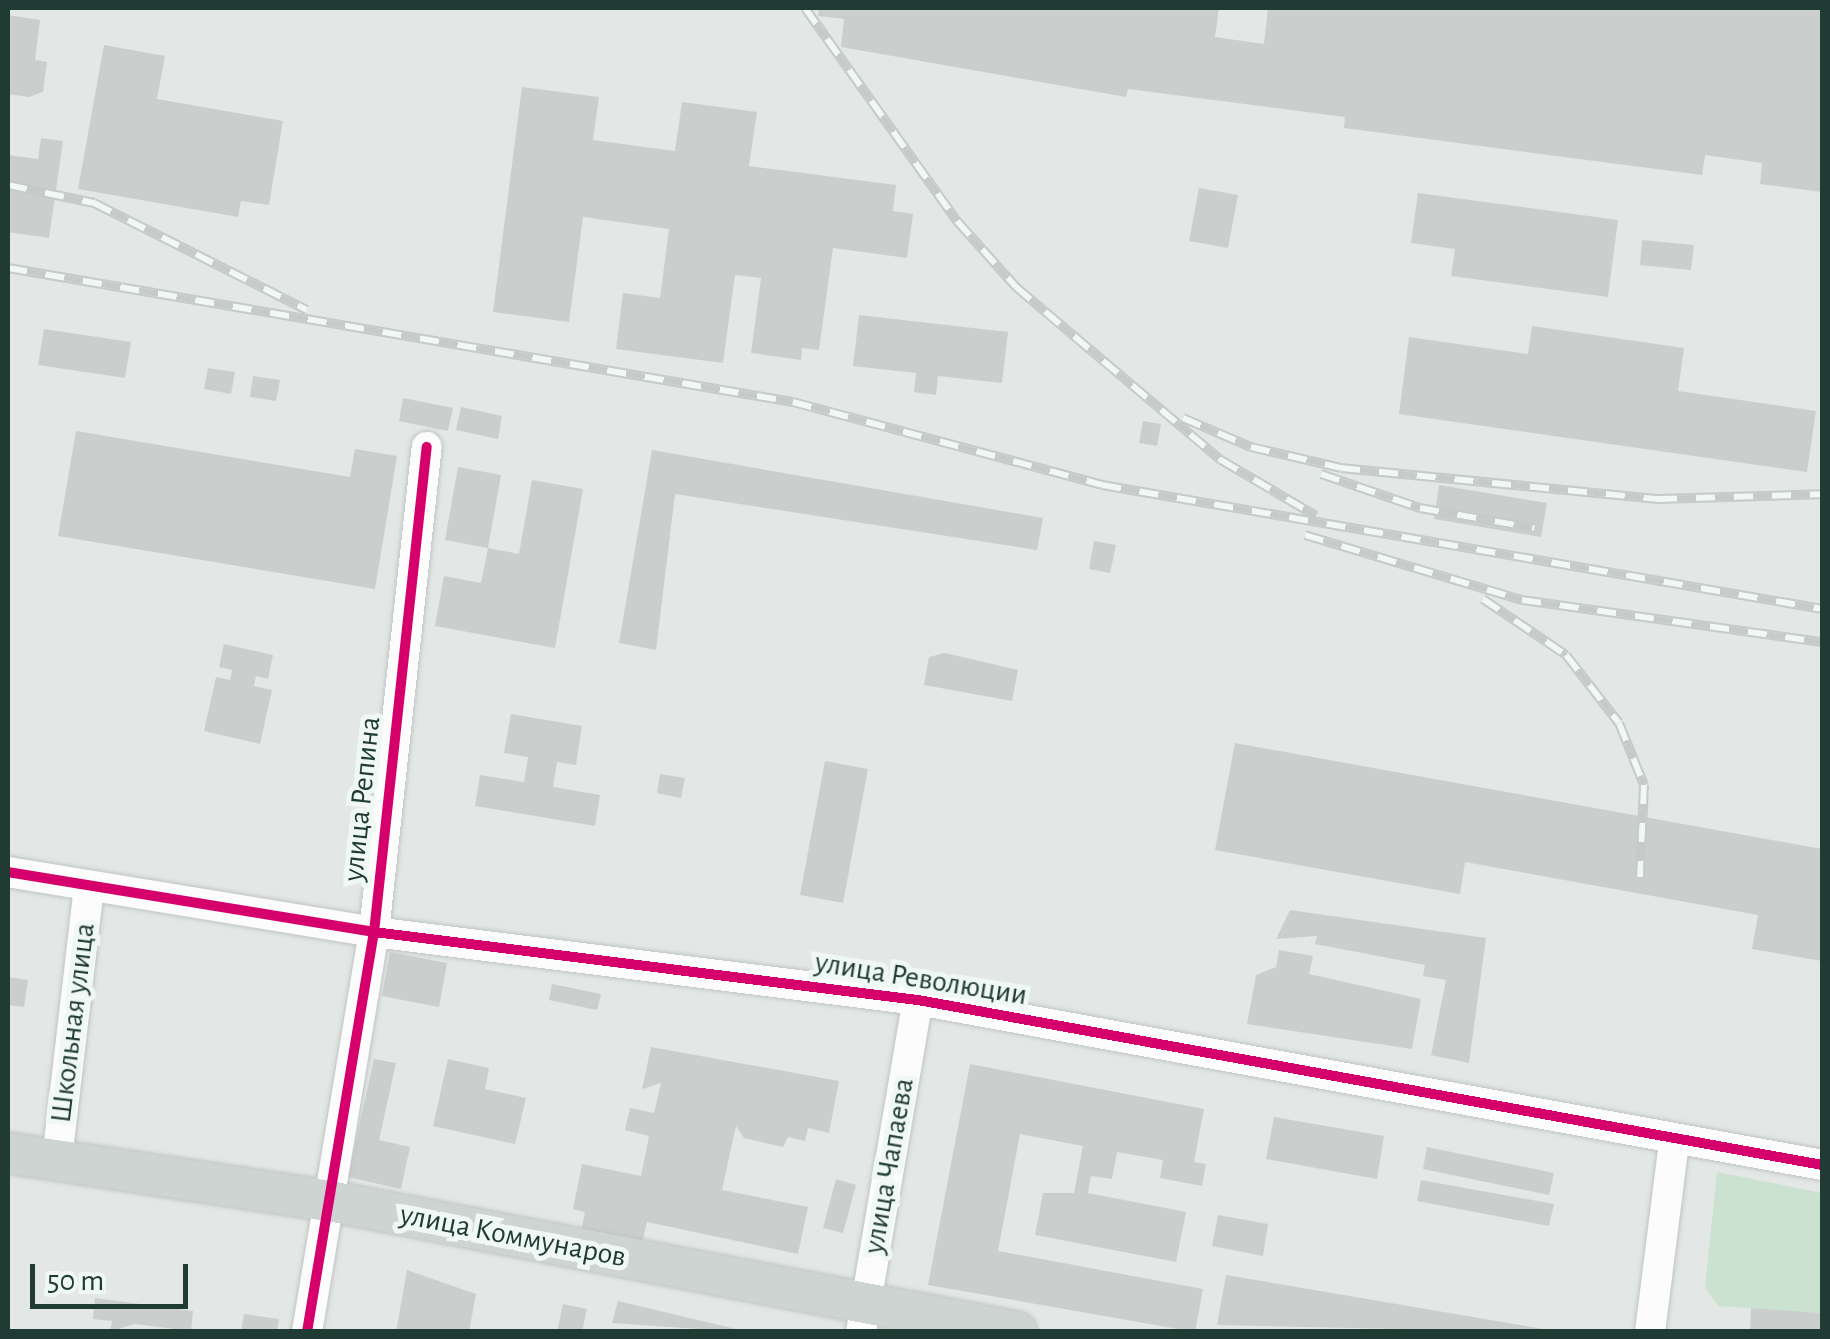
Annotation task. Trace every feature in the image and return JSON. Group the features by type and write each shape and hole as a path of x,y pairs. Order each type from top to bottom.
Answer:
{"main road":[{"name":"улица Коммунаров","path":"8,1152 324,1200 863,1318 1017,1332"}],"street":[{"name":"улица Репина","path":"306,1332 324,1200 374,932 426,447"},
{"name":"улица Революции","path":"8,872 374,932 918,1000 1674,1143 1822,1165"},
{"name":"Школьная улица","path":"57,1158 89,887"},
{"name":"улица Чапаева","path":"863,1318 918,1000"},
{"path":"1650,1332 1674,1143"}],"green space":[{"path":"1717,1172 1822,1193 1822,1313 1718,1306 1705,1287"}],"building":[{"path":"819,8 1219,8 1215,37 1264,44 1268,8 1822,8 1822,192 1760,184 1762,163 1705,155 1702,175 1344,128 1345,117 1128,89 1126,97 841,47 844,19 818,16"},
{"path":"8,15 40,20 35,60 47,62 43,92 29,97 8,94"},
{"path":"104,45 165,56 157,99 283,121 269,205 241,201 238,217 78,189"},
{"path":"522,87 599,97 593,140 675,151 682,102 757,112 749,166 896,185 893,211 913,214 907,258 833,248 819,350 802,348 801,360 751,353 761,278 735,275 723,363 616,349 623,293 660,298 669,229 583,217 569,322 493,312"},
{"path":"41,138 63,141 49,238 8,232 8,155 38,159"},
{"path":"1199,188 1238,195 1228,248 1189,241"},
{"path":"1418,193 1618,220 1608,297 1451,276 1455,249 1411,243"},
{"path":"1642,240 1694,245 1691,270 1640,265"},
{"path":"859,315 1008,332 1002,383 938,376 936,395 914,392 916,373 853,366"},
{"path":"1532,326 1684,348 1678,391 1816,411 1807,472 1399,414 1409,337 1528,354"},
{"path":"44,329 131,342 125,378 38,365"},
{"path":"208,368 235,372 231,394 204,389"},
{"path":"253,376 280,380 276,401 250,397"},
{"path":"403,398 453,408 448,431 399,421"},
{"path":"461,407 502,416 498,439 456,430"},
{"path":"1143,421 1161,424 1157,446 1139,443"},
{"path":"76,431 350,477 355,449 397,456 375,589 58,536"},
{"path":"652,450 1043,518 1037,550 675,494 656,650 619,643"},
{"path":"458,467 501,475 488,548 445,540"},
{"path":"532,480 583,489 555,648 435,626 444,576 481,583 488,548 519,554"},
{"path":"1439,485 1547,503 1541,537 1434,519"},
{"path":"1094,541 1116,545 1110,573 1089,569"},
{"path":"224,644 273,655 268,679 256,676 254,686 272,690 260,744 204,731 216,677 230,680 232,670 219,667"},
{"path":"945,653 1018,670 1012,701 924,685 929,657"},
{"path":"511,714 582,726 576,765 557,762 553,787 600,795 595,826 475,806 480,775 524,782 528,757 504,753"},
{"path":"1235,743 1822,849 1822,961 1752,949 1758,915 1465,862 1460,894 1215,850"},
{"path":"825,761 868,769 843,903 800,895"},
{"path":"660,774 685,778 681,798 657,793"},
{"path":"1290,910 1486,938 1469,1063 1431,1055 1446,980 1423,976 1425,965 1315,944 1317,936 1276,939"},
{"path":"1279,950 1313,956 1309,974 1421,999 1412,1049 1247,1024 1256,975 1276,967"},
{"path":"390,952 447,963 439,1007 382,996"},
{"path":"8,977 28,980 24,1007 8,1005"},
{"path":"552,984 601,994 597,1010 549,1000"},
{"path":"651,1047 839,1081 829,1133 808,1128 805,1141 788,1137 783,1147 744,1138 736,1126 722,1190 808,1207 798,1254 647,1222 642,1243 581,1231 585,1212 573,1209 582,1164 641,1176 649,1136 625,1130 630,1108 654,1113 661,1083 642,1089"},
{"path":"374,1059 396,1063 379,1140 410,1147 401,1189 348,1177"},
{"path":"448,1059 489,1068 485,1089 526,1098 515,1144 433,1126"},
{"path":"970,1064 1204,1109 1194,1162 1206,1164 1202,1186 1160,1178 1163,1160 1117,1152 1112,1179 1091,1176 1088,1193 1186,1212 1176,1262 1035,1235 1043,1193 1074,1193 1083,1146 1020,1134 998,1251 1203,1289 1195,1332 928,1285"},
{"path":"1274,1117 1384,1136 1377,1179 1266,1159"},
{"path":"1427,1147 1554,1173 1549,1195 1423,1169"},
{"path":"836,1179 856,1185 843,1233 823,1228"},
{"path":"1421,1180 1554,1204 1549,1226 1417,1201"},
{"path":"1218,1215 1268,1224 1263,1256 1212,1246"},
{"path":"407,1270 476,1294 469,1332 396,1332"},
{"path":"1226,1275 1543,1329 1543,1332 1217,1325"},
{"path":"95,1298 193,1311 191,1331 134,1324 110,1332 112,1321 93,1319"},
{"path":"618,1301 740,1330 740,1332 612,1323"},
{"path":"563,1304 587,1309 582,1332 557,1332"},
{"path":"1751,1308 1822,1313 1822,1332 1750,1332"},
{"path":"244,1314 279,1319 277,1332 241,1332"}],"railway":[{"path":"805,8 957,221 1016,287 1221,460 1316,516"},
{"path":"8,185 94,203 307,310"},
{"path":"8,268 793,402 1102,485 1822,609"},
{"path":"1183,418 1251,447 1341,468 1658,499 1822,494"},
{"path":"1321,474 1420,508 1534,528"},
{"path":"1305,535 1522,600 1822,642"},
{"path":"1483,599 1566,655 1619,723 1644,785 1640,877"}],"cycle path":[{"path":"307,1332 374,932 427,447"},
{"path":"8,872 374,932 918,1000 1822,1165"}]}
